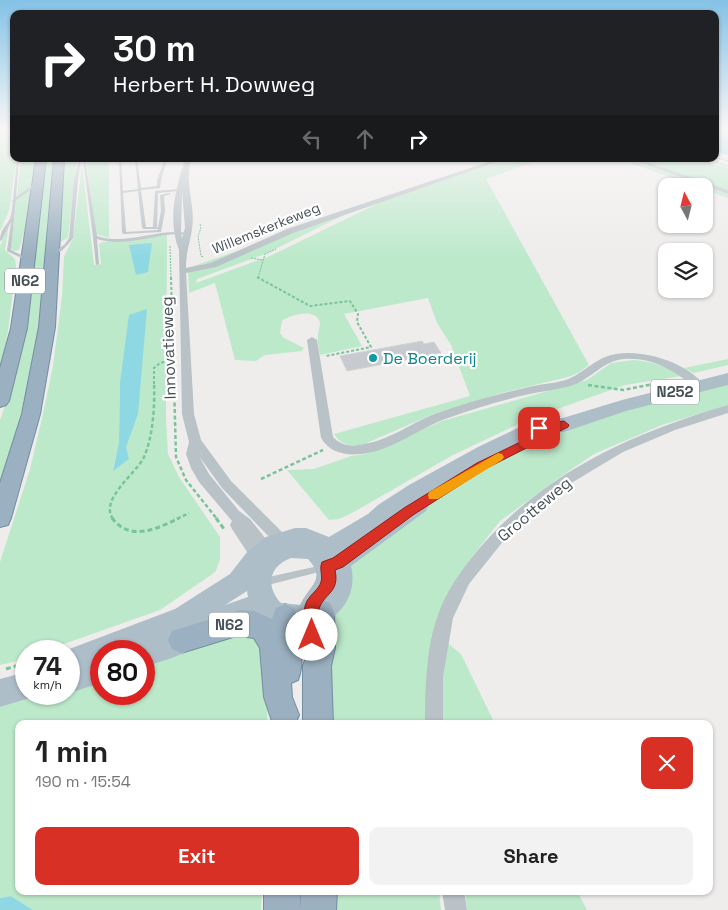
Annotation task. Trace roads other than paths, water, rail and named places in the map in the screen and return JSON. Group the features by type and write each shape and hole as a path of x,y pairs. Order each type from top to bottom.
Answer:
{"highway":[{"name":"N62","path":"0,401 19,328 39,171"},
{"name":"N62","path":"0,518 23,442 39,377 47,326 58,171"},
{"name":"N62","path":"266,573 289,694 284,719"},
{"path":"316,615 312,649 317,666 318,720"},
{"name":"N62","path":"183,628 197,637 239,623 250,623 260,626 272,641 275,650 278,696 284,719"},
{"path":"282,895 282,910"},
{"path":"318,910 319,895"}],"main road":[{"name":"N252","path":"327,555 408,511 498,457 564,425 622,406 728,379"},
{"name":"N252","path":"327,555 376,521 386,511 485,452 533,430 564,425"},
{"path":"80,660 183,628 194,630 266,573 279,551 289,547 311,549 327,555 341,584 338,593 330,604 316,615 302,619 266,573"},
{"path":"155,646 183,628"}],"street":[{"name":"Innovatieweg","path":"182,252 177,233 184,171"},
{"name":"Willemskerkeweg","path":"176,272 214,265 290,231 465,171"},
{"path":"669,171 728,192"},
{"name":"Innovatieweg","path":"182,191 189,228 176,272 188,414 195,442 192,454 197,468 234,515 238,526 266,573"},
{"path":"312,340 328,438 336,447 355,450 374,446 440,417 523,392 568,382 583,376 603,361 623,356 651,359 672,366 700,386"},
{"name":"Grootteweg","path":"434,720 434,677 445,617 464,579 504,530 568,478 619,449 671,427 728,409"},
{"name":"Innovatieweg","path":"195,442 202,449 216,473 229,488 261,518 266,573"},
{"path":"454,895 456,910"}],"lane":[{"path":"17,171 8,251 28,260"},
{"path":"52,256 66,245 71,238 78,171"},
{"path":"86,171 97,264"},
{"path":"121,171 124,233 160,231 158,228 159,200 164,194 182,191"},
{"path":"137,171 144,228 158,228"},
{"path":"122,192 159,187 162,171"},
{"path":"13,201 37,184"},
{"path":"0,240 13,216"},
{"path":"94,237 117,240 177,233 186,234"}],"water":[{"path":"152,243 148,272 136,275 129,245"},
{"path":"147,309 138,414 126,447 129,459 113,471 119,442 120,382 129,315"},
{"path":"11,896 33,910 0,910 0,898"}],"place":[{"name":"De Boerderij","path":"373,358"}]}
